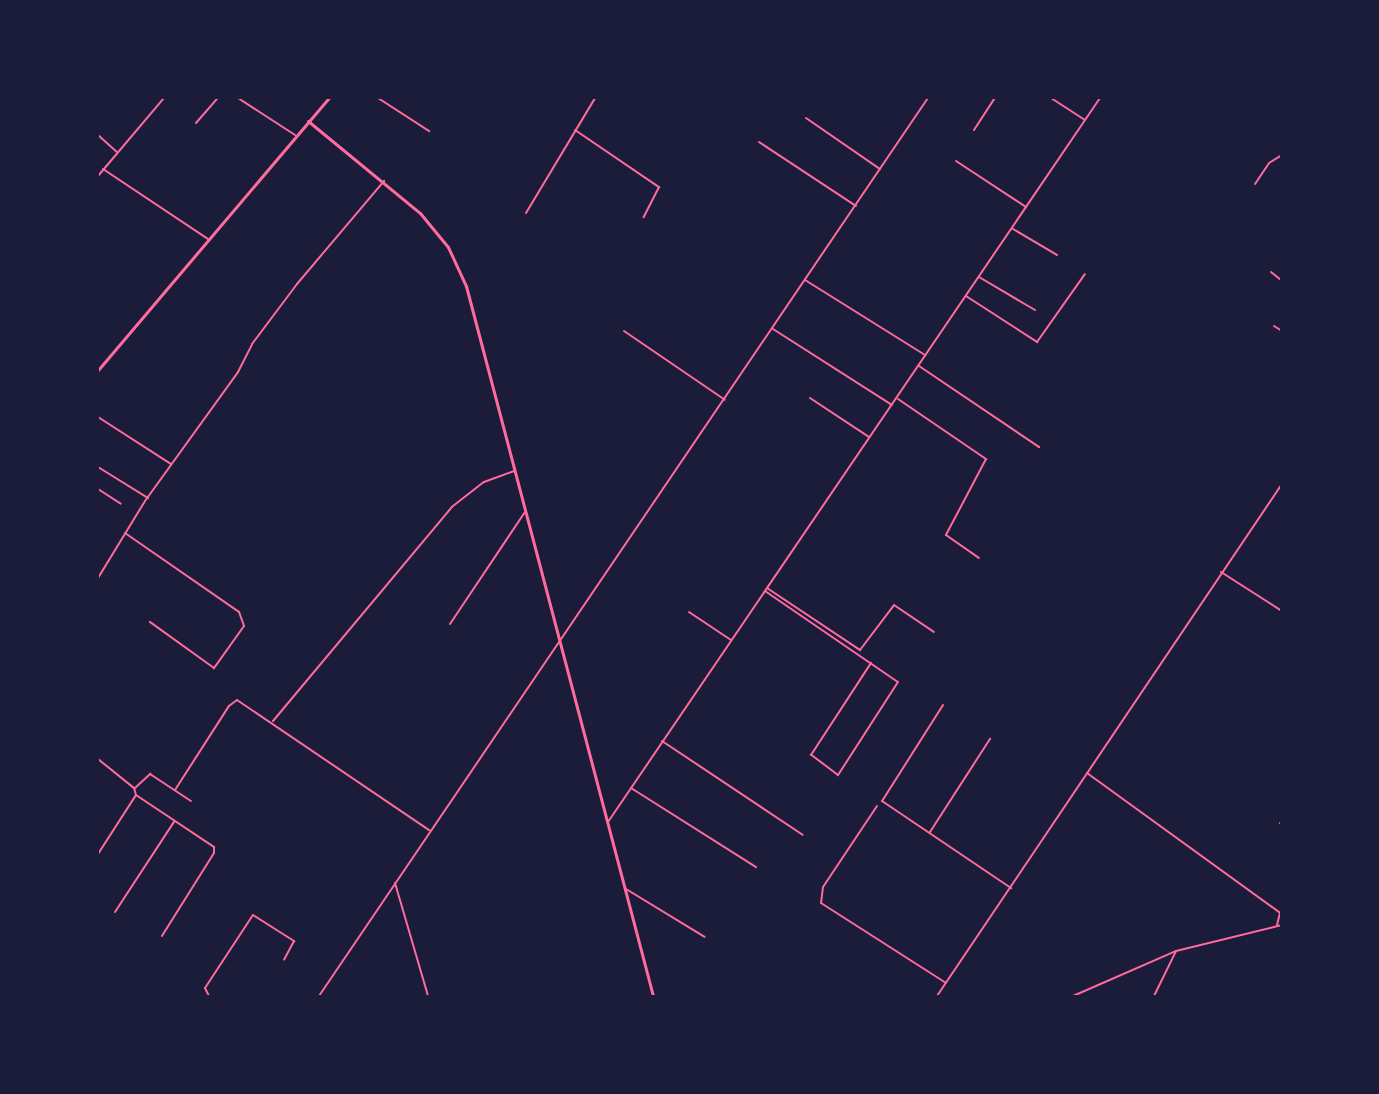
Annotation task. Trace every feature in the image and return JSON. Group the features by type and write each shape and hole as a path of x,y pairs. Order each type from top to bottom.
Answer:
{"street":[{"path":"98,176 164,98"},
{"path":"196,123 218,98"},
{"path":"238,98 296,135"},
{"path":"98,370 328,98"},
{"path":"378,98 429,131"},
{"path":"526,213 595,98"},
{"path":"319,996 559,638 725,400 928,98"},
{"path":"974,130 995,98"},
{"path":"1051,98 1085,120"},
{"path":"608,824 662,741 1100,98"},
{"path":"806,118 880,169"},
{"path":"309,121 420,213 453,257 466,286 653,996"},
{"path":"575,130 659,187 644,217"},
{"path":"98,135 117,152"},
{"path":"759,142 856,206"},
{"path":"1255,184 1269,163 1281,155"},
{"path":"956,161 1026,207"},
{"path":"103,169 208,240"},
{"path":"98,578 147,498 297,284 384,181"},
{"path":"1012,228 1057,255"},
{"path":"1271,272 1281,280"},
{"path":"966,296 1037,342 1085,274"},
{"path":"979,277 1035,310"},
{"path":"805,280 926,355"},
{"path":"1274,326 1281,331"},
{"path":"773,328 892,405"},
{"path":"624,331 725,400"},
{"path":"918,366 1039,447"},
{"path":"810,398 869,438"},
{"path":"897,398 986,459 946,535 979,558"},
{"path":"98,417 171,464"},
{"path":"98,467 147,498"},
{"path":"273,721 453,506 484,482 515,471"},
{"path":"937,996 1281,484"},
{"path":"98,489 121,504"},
{"path":"450,624 525,512"},
{"path":"125,533 239,612 244,627 214,668 150,622"},
{"path":"1221,572 1281,611"},
{"path":"766,589 860,650 894,605 934,632"},
{"path":"766,589 897,679 897,688 838,775 811,755 871,663"},
{"path":"689,612 731,640"},
{"path":"175,790 234,701 242,701 429,830"},
{"path":"943,705 882,798 929,834 1011,888"},
{"path":"929,834 990,739"},
{"path":"662,741 803,836"},
{"path":"98,759 134,789 136,795 215,851 162,936"},
{"path":"1087,773 1281,913 1277,925"},
{"path":"134,789 150,774 191,801"},
{"path":"631,788 756,867"},
{"path":"98,854 136,795"},
{"path":"877,806 823,887 821,903 945,983"},
{"path":"115,912 174,822"},
{"path":"395,883 428,996"},
{"path":"625,889 705,937"},
{"path":"209,996 205,988 252,915 294,942 284,960"},
{"path":"1073,996 1176,951 1281,925"},
{"path":"1154,996 1176,951"}]}
